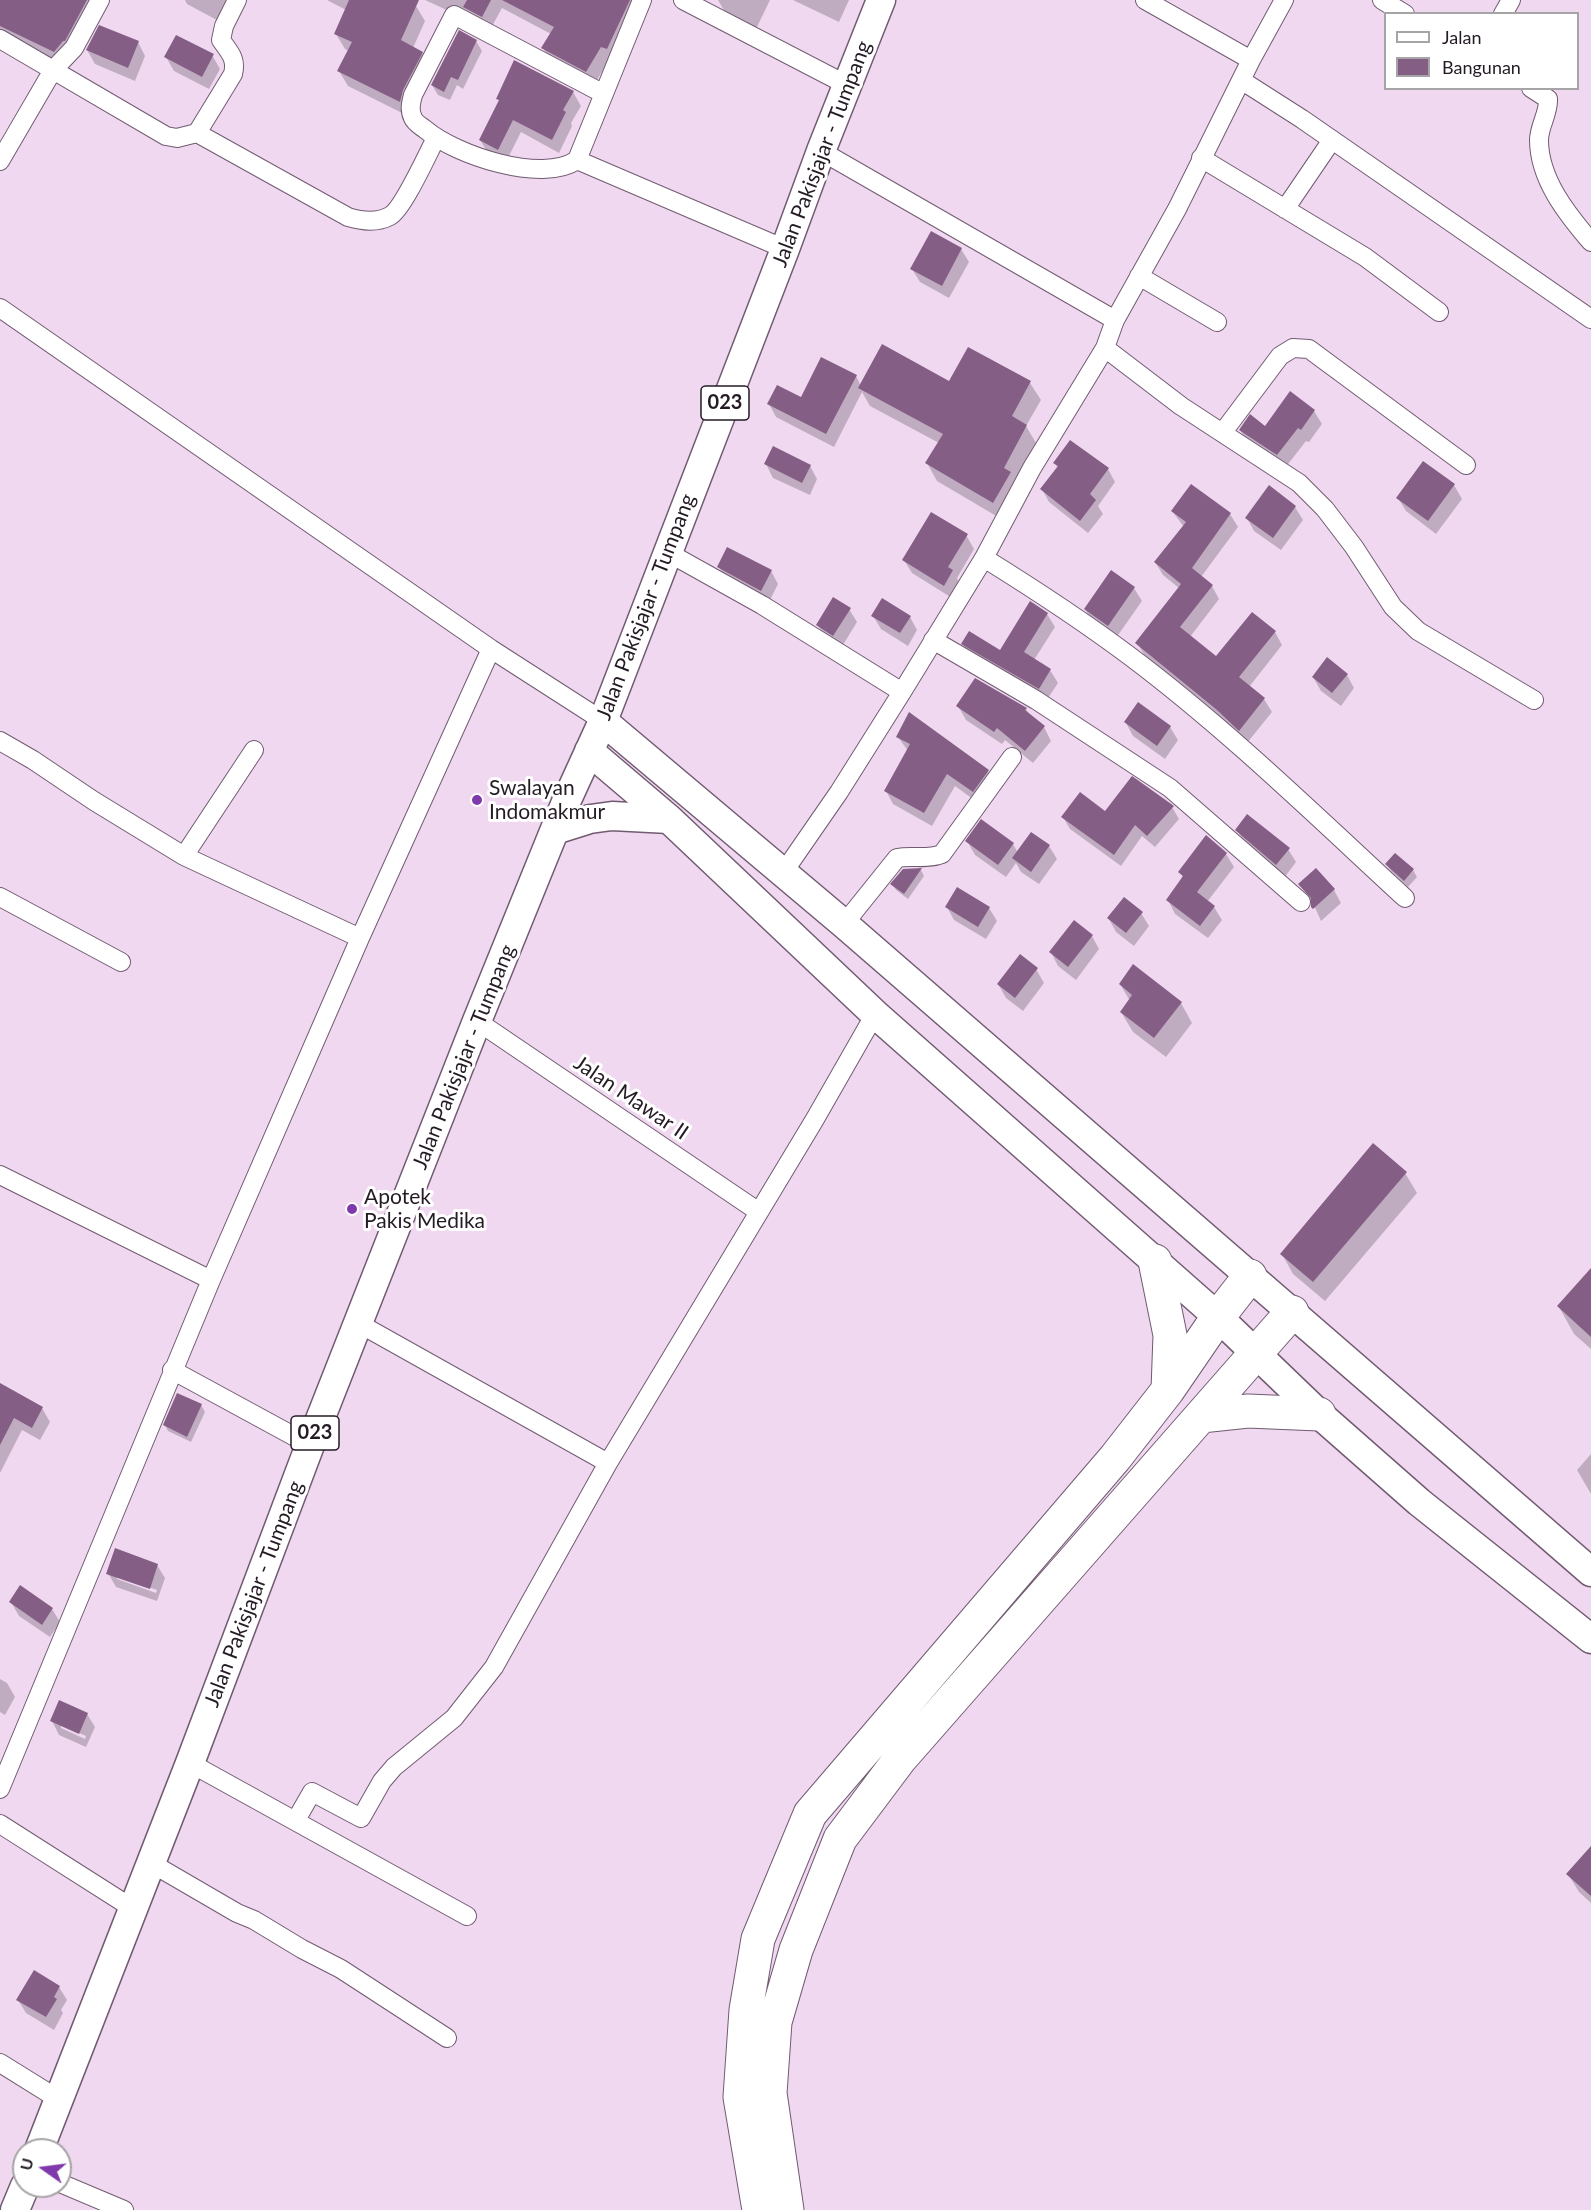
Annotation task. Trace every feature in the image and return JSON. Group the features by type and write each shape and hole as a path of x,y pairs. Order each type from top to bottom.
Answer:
{"highway":[{"path":"1155,1261 1170,1335 1167,1390"},
{"path":"759,2210 740,2097 746,2010 758,1939 810,1814 1115,1458 1250,1276"},
{"path":"787,2210 770,2093 775,2022 796,1950 840,1839 900,1759 1292,1312"},
{"path":"1201,1416 1248,1411 1319,1414"}],"main road":[{"name":"Jalan Pakisjajar - Tumpang","path":"44,2138 190,1763 310,1445 477,1021 555,830 603,721 881,0"},
{"path":"603,721 844,924 1591,1572"},
{"path":"589,751 669,819 875,1014 1218,1317 1319,1414 1419,1502 1591,1639"},
{"path":"555,830 590,819 612,816 669,819"}],"street":[{"path":"0,161 53,70 74,48 100,0"},
{"path":"197,133 233,74 235,65 233,56 221,40 224,26 237,0"},
{"path":"577,160 604,93 642,0 577,160 570,164 559,167 526,168 471,155 436,138 415,122 411,116 410,106 413,95 454,15 604,93"},
{"path":"683,0 848,85"},
{"path":"1145,0 1251,60"},
{"path":"783,873 902,693 984,558 1032,468 1106,348 1115,320 1177,209 1251,60 1284,0"},
{"path":"1382,0 1402,12"},
{"path":"0,39 166,135 177,138 197,133 348,217 371,221 391,216 402,202 436,138"},
{"path":"1241,80 1591,319"},
{"path":"1534,90 1548,99 1539,138 1543,164 1561,206 1591,242"},
{"path":"1285,209 1332,140"},
{"path":"821,151 1115,320"},
{"path":"1201,158 1365,257 1439,312"},
{"path":"577,160 786,249"},
{"path":"1139,276 1217,322"},
{"path":"0,308 491,649 603,721"},
{"path":"1106,348 1181,406 1299,483 1325,509 1354,547 1393,607 1418,631 1534,700"},
{"path":"1222,432 1280,356 1293,348 1309,349 1466,465"},
{"path":"667,552 762,605 902,693"},
{"path":"984,558 1052,600 1132,658 1260,764 1405,898"},
{"path":"933,640 1036,700 1170,788 1301,902"},
{"path":"0,1790 172,1370 360,938 491,649"},
{"path":"0,741 184,856 360,938"},
{"path":"184,856 254,750"},
{"path":"844,924 897,858 907,856 932,858 942,854 1011,757"},
{"path":"0,897 121,962"},
{"path":"296,1820 312,1792 361,1818 382,1781 394,1767 454,1718 494,1667 608,1463 875,1014"},
{"name":"Jalan Mawar II","path":"477,1021 759,1212"},
{"path":"0,1175 211,1280"},
{"path":"358,1323 608,1463"},
{"path":"172,1370 310,1445"},
{"path":"190,1763 467,1916"},
{"path":"0,1824 132,1908"},
{"path":"151,1863 341,1969 447,2038"},
{"path":"0,2063 58,2100"},
{"path":"72,2188 124,2210"}],"building":[{"path":"0,0 87,0 65,41 54,52 0,26"},
{"path":"349,0 419,0 401,40 423,52 403,90 400,102 337,71 352,42 334,34"},
{"path":"467,0 491,0 482,17 463,7"},
{"path":"502,0 630,0 607,49 601,47 586,72 541,48 554,27"},
{"path":"99,25 139,41 128,68 86,50"},
{"path":"459,30 477,40 458,80 451,77 444,92 431,85"},
{"path":"176,35 214,54 202,77 164,57"},
{"path":"514,60 574,91 563,110 566,112 552,140 513,120 498,150 479,140 499,100 496,99"},
{"path":"931,231 962,248 942,286 910,269"},
{"path":"882,344 949,381 968,347 1031,381 1012,416 1027,425 1004,468 1011,472 993,503 925,463 943,434 858,388"},
{"path":"821,357 857,375 826,434 767,404 777,385 801,397"},
{"path":"1290,391 1315,410 1301,430 1298,428 1277,455 1239,430 1250,414 1265,426"},
{"path":"1070,440 1109,468 1090,494 1096,500 1080,521 1040,489 1058,466 1053,463"},
{"path":"773,446 811,465 802,483 764,464"},
{"path":"1423,461 1455,484 1428,521 1396,498"},
{"path":"1191,484 1231,513 1192,568 1213,585 1180,627 1216,656 1252,612 1276,631 1239,677 1265,698 1239,731 1217,710 1135,643 1181,584 1154,562 1186,522 1171,511"},
{"path":"1269,485 1296,506 1273,538 1245,518"},
{"path":"931,512 968,534 948,567 953,570 944,586 902,560"},
{"path":"727,547 772,570 761,591 717,567"},
{"path":"1111,570 1135,587 1108,626 1084,609"},
{"path":"833,597 851,608 833,636 816,625"},
{"path":"882,598 911,616 900,633 871,616"},
{"path":"1030,601 1048,613 1024,652 1051,669 1039,689 961,644 969,631 1000,650"},
{"path":"1327,657 1348,674 1332,693 1312,677"},
{"path":"975,678 1027,708 1025,710 1045,726 1025,751 997,728 994,732 956,706"},
{"path":"1138,702 1171,726 1157,746 1124,722"},
{"path":"909,712 989,770 973,792 947,774 924,813 884,791 910,744 896,737"},
{"path":"1132,776 1174,806 1147,836 1135,825 1114,855 1061,817 1080,792 1105,811"},
{"path":"1247,814 1290,848 1276,865 1235,830"},
{"path":"981,819 1014,843 998,865 965,841"},
{"path":"1031,832 1050,845 1031,872 1012,858"},
{"path":"1206,835 1227,853 1197,892 1215,906 1200,926 1166,900 1183,876 1178,872"},
{"path":"1395,853 1414,869 1404,881 1385,864"},
{"path":"922,868 904,894 890,884 903,869"},
{"path":"1316,868 1335,889 1313,909 1311,898 1298,884"},
{"path":"957,887 990,907 978,927 945,907"},
{"path":"1124,897 1143,912 1126,933 1107,918"},
{"path":"1074,920 1093,935 1068,967 1049,952"},
{"path":"1020,954 1038,968 1015,998 997,984"},
{"path":"1133,964 1182,1002 1154,1038 1120,1012 1132,995 1119,984"},
{"path":"1373,1143 1407,1172 1313,1282 1280,1254"},
{"path":"1591,1268 1591,1337 1557,1306"},
{"path":"0,1383 43,1407 32,1428 14,1418 0,1445"},
{"path":"177,1393 202,1404 187,1437 163,1425"},
{"path":"115,1548 158,1564 150,1589 106,1574"},
{"path":"20,1585 53,1608 42,1625 9,1602"},
{"path":"59,1700 88,1713 79,1734 50,1721"},
{"path":"1591,1846 1591,1896 1566,1874"},
{"path":"34,1970 60,1986 54,1997 57,1999 46,2017 16,2000"}],"place":[{"name":"Swalayan Indomakmur","path":"477,800"},
{"name":"Apotek Pakis Medika","path":"352,1209"}]}
